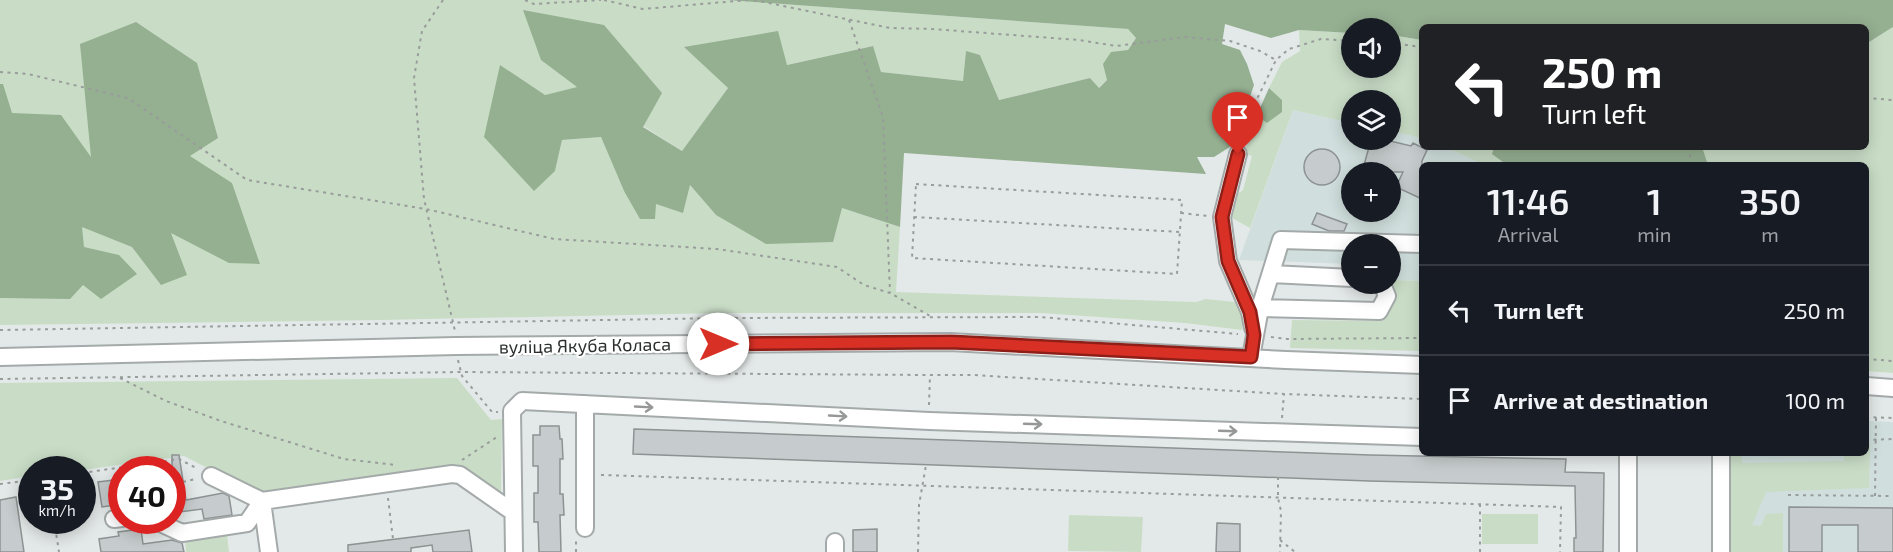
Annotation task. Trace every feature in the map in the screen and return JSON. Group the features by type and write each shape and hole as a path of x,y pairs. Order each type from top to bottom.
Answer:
{"street":[{"path":"1238,154 1222,217 1228,261 1250,312 1254,335"},
{"path":"1251,357 1260,308 1281,240 1419,244"},
{"path":"1270,274 1341,277"},
{"path":"1260,308 1379,311 1386,294"},
{"name":"вуліца Якуба Коласа","path":"0,357 444,346 951,342 1419,365"},
{"path":"1869,386 1893,388"},
{"path":"514,552 512,419 522,401 928,421 1419,436"},
{"path":"581,529 585,475 585,404"},
{"path":"1628,456 1628,552"},
{"path":"1721,456 1721,552"},
{"path":"211,476 262,501 452,474 460,475 513,512"},
{"path":"186,532 247,524 262,501"},
{"path":"262,501 269,552"}],"path":[{"path":"443,0 422,31 414,78 424,199 454,322"},
{"path":"525,0 534,4 602,0 643,9 748,0"},
{"path":"754,0 890,28 1056,38 1116,46 1185,37 1230,41 1260,51 1276,60"},
{"path":"849,20 883,117 890,293"},
{"path":"1238,154 1255,103 1276,60 1289,50 1321,39 1341,40"},
{"path":"1401,44 1419,47"},
{"path":"0,72 28,74 129,98 247,180 426,209 554,239 717,249 837,267 864,285 890,293 933,317"},
{"path":"1869,99 1893,100"},
{"path":"916,184 1182,200 1181,213 1177,274 912,258 916,184"},
{"path":"1181,213 1222,217"},
{"path":"914,217 1180,232"},
{"path":"0,330 454,322 1040,317 1287,339 1419,338"},
{"path":"1869,359 1893,361"},
{"path":"0,379 460,372 973,375 1284,394 1419,399"},
{"path":"929,413 930,375"},
{"path":"462,376 492,412"},
{"path":"118,377 166,401 221,421 344,459 401,466"},
{"path":"1281,433 1284,394"},
{"path":"1869,417 1893,418"},
{"path":"1875,496 1876,417"},
{"path":"458,462 512,419"},
{"path":"1869,440 1893,439"},
{"path":"96,471 179,459 211,476"},
{"path":"918,552 919,505 926,465"},
{"path":"585,475 1561,507 1560,552"},
{"path":"1278,477 1278,498 1281,511 1280,552"},
{"path":"0,484 18,482"},
{"path":"386,483 393,539"},
{"path":"1788,495 1893,496"},
{"path":"1480,504 1480,552"},
{"path":"576,552 581,529"},
{"path":"56,534 58,552"},
{"path":"1280,540 1295,552"}],"shaded area":[{"path":"1293,110 1341,121 1341,150 1401,150 1401,133 1419,137 1419,150 1452,150 1478,162 1419,162 1419,281 1401,280 1401,234 1341,234 1341,264 1239,260"},
{"path":"1869,421 1893,422 1893,552 1727,552 1728,456 1869,456"}],"green space":[{"path":"0,0 727,0 1128,29 1136,38 1107,80 1098,88 1090,78 999,100 980,55 966,52 963,81 881,72 872,46 787,65 685,47 728,88 682,151 541,60 578,87 545,95 555,171 562,140 601,137 624,191 656,204 690,185 716,215 842,208 900,227 896,292 1196,302 1206,299 1235,302 1244,316 1242,330 1185,323 1041,313 722,313 0,325"},
{"path":"727,0 1893,0 1893,27 1869,42 1869,24 1419,24 1419,40 1401,37 1401,18 1341,18 1341,32 1299,30 1271,38 1225,24 1222,44 1240,50 1254,85 1233,145 1214,157 1197,157 1206,174 904,153 900,227 842,208 833,242 766,244 716,215 690,185 683,213 656,204 655,219 640,219 624,191 601,137 562,140 555,171 534,191 484,137 500,65 545,95 577,87 541,60 523,10 604,25 662,93 643,127 682,151 728,88 684,47 778,31 787,65 873,46 881,72 963,81 966,51 980,55 999,100 1090,78 1099,88 1107,80 1103,64 1111,52 1128,50 1136,38 1128,29"},
{"path":"136,22 197,63 218,138 190,156 232,183 260,264 229,263 171,233 187,275 161,285 132,247 82,227 84,247 119,255 137,274 101,299 83,285 70,299 0,298 0,84 3,84 12,113 61,115 91,157 80,44"},
{"path":"1893,27 1893,373 1869,371 1869,162 1478,162 1452,150 1869,150 1869,42"},
{"path":"1299,30 1341,32 1341,78 1401,78 1401,37 1419,40 1419,137 1401,133 1401,90 1341,90 1341,121 1293,110 1250,228 1230,217 1233,197 1243,190 1252,156 1244,154 1260,108 1260,118 1282,100 1269,88 1282,62 1300,51"},
{"path":"1269,88 1282,100 1282,112 1267,123 1260,118 1260,108"},
{"path":"1493,150 1703,150 1707,162 1503,162 1492,154"},
{"path":"1401,280 1419,281 1419,351 1290,348 1292,320 1378,321 1387,311 1389,294 1401,294"},
{"path":"457,378 491,420 502,419 501,498 456,467 260,495 186,456 108,456 108,467 96,468 96,456 18,456 18,478 0,481 0,383"},
{"path":"1870,445 1869,488 1766,492 1752,525 1761,526 1766,514 1783,513 1783,552 1727,552 1728,456 1740,456 1742,463 1844,461 1844,456 1869,456"},
{"path":"1482,514 1538,514 1538,544 1482,544"},
{"path":"1069,515 1143,517 1141,552 1068,551"},
{"path":"227,534 229,552 186,552 185,539"}],"building":[{"path":"1413,143 1419,146 1419,150 1427,150 1422,162 1419,162 1419,198 1401,189 1403,172 1401,172 1401,162 1365,162 1368,150 1401,150 1401,144 1411,146"},
{"path":"1322,149 1335,154 1340,167 1335,180 1322,185 1309,180 1304,167 1309,154"},
{"path":"1317,213 1347,224 1344,231 1329,231 1312,224"},
{"path":"540,426 559,426 560,439 562,439 560,494 563,494 564,515 560,515 561,552 539,552 538,522 534,522 534,493 538,493 538,466 533,466 533,435 540,435"},
{"path":"634,429 1370,455 1566,459 1565,472 1604,473 1603,552 1574,552 1575,486 1369,481 633,454"},
{"path":"108,481 108,506 102,507 98,482"},
{"path":"223,493 229,496 232,515 204,519 202,509 186,511 186,500"},
{"path":"16,497 18,534 21,534 24,552 0,552 0,500"},
{"path":"1789,507 1893,508 1893,552 1858,552 1858,525 1822,525 1822,552 1789,552"},
{"path":"1217,523 1240,524 1240,552 1216,552"},
{"path":"877,529 877,552 853,552 853,530"},
{"path":"469,530 472,552 433,552 432,545 411,548 411,552 348,552 348,545"},
{"path":"118,534 142,534 143,544 172,540 182,543 184,552 101,552 99,539 119,536"}],"route":[{"path":"718,344 951,342 1251,357 1254,335 1250,312 1228,261 1222,217 1238,154"}]}
